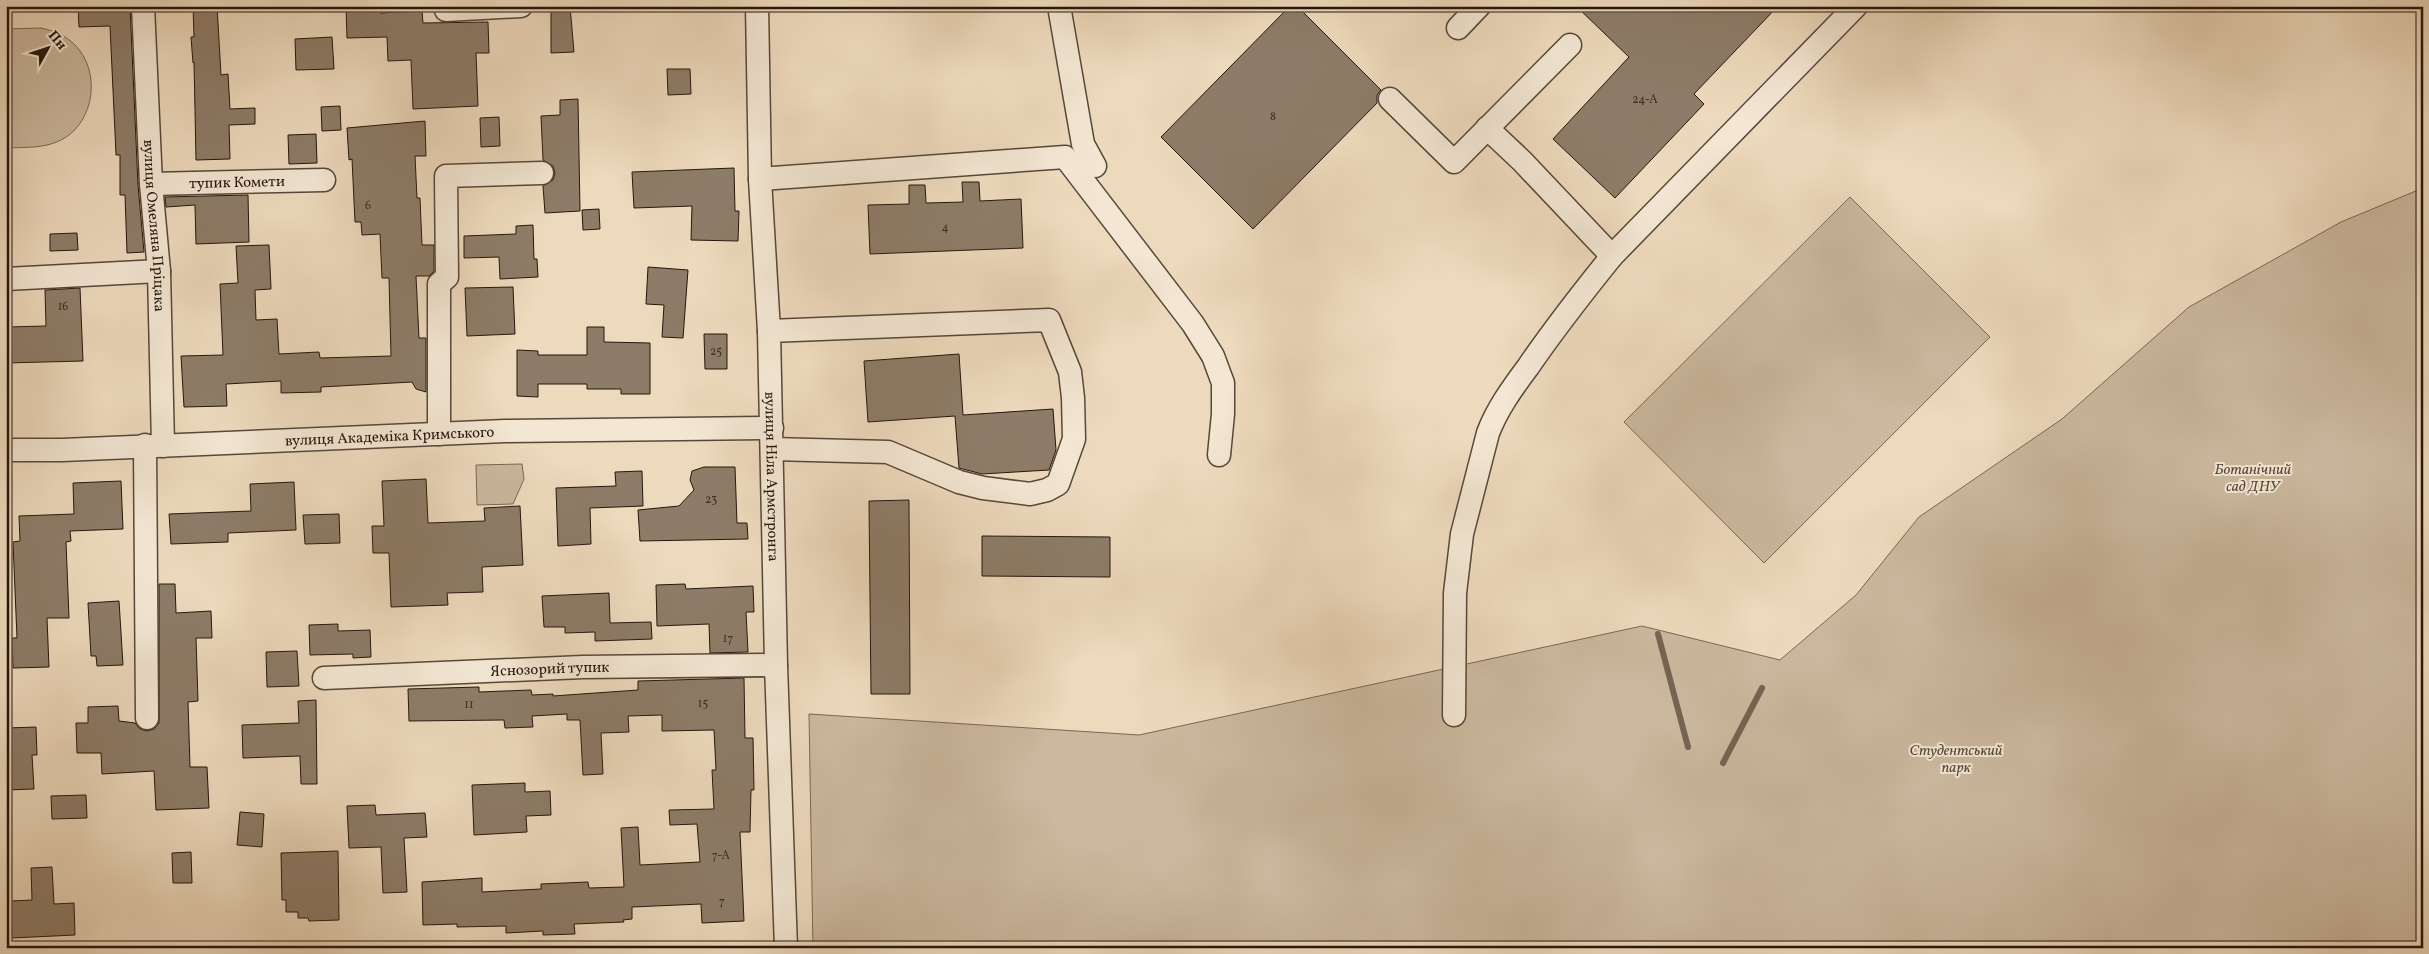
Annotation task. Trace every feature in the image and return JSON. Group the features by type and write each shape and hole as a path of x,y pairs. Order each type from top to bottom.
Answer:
{"street":[{"name":"вулиця Омеляна Пріцака","path":"143,6 151,184 159,271 147,718"},
{"path":"446,10 521,6"},
{"name":"вулиця Ніла Армстронга","path":"757,6 760,179 769,331 776,665 786,948"},
{"path":"1059,6 1083,144 1095,166"},
{"path":"1458,28 1479,6"},
{"path":"1454,715 1455,593 1462,534 1493,419 1564,315 1612,256 1856,6"},
{"path":"1390,99 1454,162 1570,45"},
{"path":"1487,128 1522,161 1612,256"},
{"path":"760,179 1065,157 1193,324 1213,356 1223,383 1223,414 1219,454"},
{"path":"439,434 439,284 447,277 446,176 542,173"},
{"name":"тупик Комети","path":"151,184 324,180"},
{"path":"6,279 159,271"},
{"name":"вулиця Академіка Кримського","path":"6,450 62,450 439,434 772,438 888,452 959,482 983,488 1030,494 1047,490 1058,484 1074,440 1073,398 1070,372 1049,320 769,331"},
{"name":"Яснозорий тупик","path":"324,678 583,667 776,665"}],"green space":[{"path":"41,28 63,36 75,45 83,56 89,68 91,81 91,95 88,108 74,131 63,139 42,146 6,148 6,29"},
{"name":"Студентський парк","path":"2423,188 2423,948 813,948 809,714 1139,735 1642,626 1780,660 1856,595 1919,517 2062,419 2189,307 2341,222"},
{"path":"1850,197 1990,337 1764,563 1624,422"},
{"path":"522,464 524,479 513,504 477,505 476,465"}],"building":[{"path":"78,6 130,6 138,185 144,252 127,253 125,195 120,195 120,155 116,155 110,26 79,27"},
{"path":"193,6 217,6 221,75 228,74 230,109 255,108 255,124 229,125 230,159 196,160 194,62 191,37 194,37"},
{"path":"346,6 380,6 380,13 422,11 423,23 488,22 489,53 476,53 478,106 413,109 411,60 388,61 387,37 347,38"},
{"path":"551,6 570,6 574,52 551,53"},
{"path":"1290,6 1297,6 1381,90 1377,95 1377,103 1253,229 1161,137"},
{"path":"1576,6 1778,6 1694,94 1704,104 1615,198 1553,139 1629,57"},
{"path":"332,37 334,69 296,70 295,39"},
{"path":"667,69 690,69 691,94 668,95"},
{"path":"578,99 580,211 545,213 543,186 553,180 555,173 553,166 543,160 541,116 560,115 560,100"},
{"path":"340,106 341,130 322,131 321,107"},
{"path":"499,117 500,146 481,147 480,118"},
{"path":"425,121 426,156 415,156 417,198 420,198 422,245 434,245 434,271 429,276 416,276 419,338 426,338 426,392 416,389 412,382 321,387 321,392 281,393 281,381 226,384 227,406 184,407 181,356 223,355 220,284 238,283 236,246 269,245 271,289 255,290 256,320 277,319 279,354 319,352 320,358 391,356 389,278 382,278 380,234 362,235 361,222 355,222 352,159 349,160 347,128"},
{"path":"316,134 317,163 289,164 288,135"},
{"path":"734,168 735,211 739,211 738,241 691,240 692,206 634,208 632,172"},
{"path":"962,182 979,182 980,201 1021,199 1023,248 870,254 868,205 909,204 909,185 925,185 926,203 963,202"},
{"path":"248,195 249,242 196,244 195,205 166,207 165,197"},
{"path":"599,209 600,229 583,230 582,210"},
{"path":"533,225 534,259 537,259 538,277 500,279 499,257 464,258 464,236 516,234 516,226"},
{"path":"77,233 78,250 50,251 50,234"},
{"path":"648,267 688,270 683,338 662,337 664,305 646,304"},
{"path":"513,287 515,334 467,336 465,288"},
{"path":"80,288 83,361 6,363 6,327 46,326 45,290"},
{"path":"587,327 604,327 604,342 650,343 650,394 621,394 621,389 587,389 587,384 538,384 538,397 517,396 517,350 538,351 538,355 587,355"},
{"path":"704,334 727,334 727,369 705,369"},
{"path":"959,354 963,415 1053,409 1056,450 1049,470 982,474 959,468 955,416 868,422 864,361"},
{"path":"704,467 735,467 737,523 747,523 748,539 640,541 638,510 679,506 694,490 690,480 692,471"},
{"path":"642,471 643,506 590,508 591,544 558,546 556,488 616,486 615,472"},
{"path":"426,479 428,523 485,521 484,508 520,506 523,565 482,567 483,592 447,593 448,605 391,607 389,553 373,553 372,526 384,526 382,481"},
{"path":"121,481 123,529 70,531 71,541 66,542 69,618 47,618 49,667 13,668 12,638 17,638 13,542 20,541 19,516 74,514 73,483"},
{"path":"294,482 296,530 228,533 228,542 171,544 169,514 251,511 250,484"},
{"path":"909,500 910,694 871,694 869,501"},
{"path":"339,514 340,543 305,544 303,515"},
{"path":"982,536 1110,537 1110,577 982,576"},
{"path":"159,584 175,584 176,613 211,611 212,638 196,638 198,701 188,702 190,767 207,767 209,808 156,810 154,771 102,774 101,753 77,753 76,723 88,723 88,707 118,706 119,721 135,723 140,729 147,731 154,729 159,723"},
{"path":"685,584 686,589 753,586 754,612 746,612 748,652 710,653 709,624 657,626 656,585"},
{"path":"609,593 610,623 651,622 652,639 595,641 595,632 565,633 565,627 544,627 542,596"},
{"path":"119,601 123,665 97,666 96,656 91,656 88,603"},
{"path":"338,624 338,631 370,630 371,657 353,658 353,654 310,655 309,625"},
{"path":"297,651 299,686 267,687 266,652"},
{"path":"744,678 745,738 753,738 754,790 751,790 750,832 740,832 744,921 702,923 701,904 632,907 632,919 623,920 624,922 574,924 575,934 543,935 543,931 506,933 506,926 457,927 457,924 423,925 422,882 482,878 482,892 541,889 541,884 588,882 589,888 624,887 621,828 638,827 640,865 700,862 697,824 670,825 669,810 714,809 712,770 716,770 714,730 662,731 662,715 628,716 629,732 601,733 603,774 583,775 580,720 567,720 567,714 532,716 533,727 505,728 504,720 409,721 408,689 479,687 479,692 531,690 532,695 553,694 553,696 638,690 638,681"},
{"path":"316,700 317,784 301,784 300,756 243,758 242,725 299,723 298,701"},
{"path":"36,727 37,755 32,755 34,789 6,790 6,773 9,773 6,728"},
{"path":"525,783 525,792 550,791 551,815 526,816 527,832 474,835 472,785"},
{"path":"86,795 87,818 52,819 51,796"},
{"path":"375,805 376,815 425,813 427,837 404,838 407,892 383,893 381,847 349,848 347,806"},
{"path":"240,812 264,814 262,847 237,845"},
{"path":"338,851 339,920 309,921 308,918 298,918 298,912 286,912 286,900 282,900 281,853"},
{"path":"191,852 192,883 173,883 172,853"},
{"path":"52,867 54,904 74,903 75,935 12,938 11,901 32,900 31,868"}],"waterway":[{"path":"1658,634 1688,747"},
{"path":"1723,763 1762,688"}],"park label":[{"name":"Ботанічний сад ДНУ","path":"2253,478"}]}
